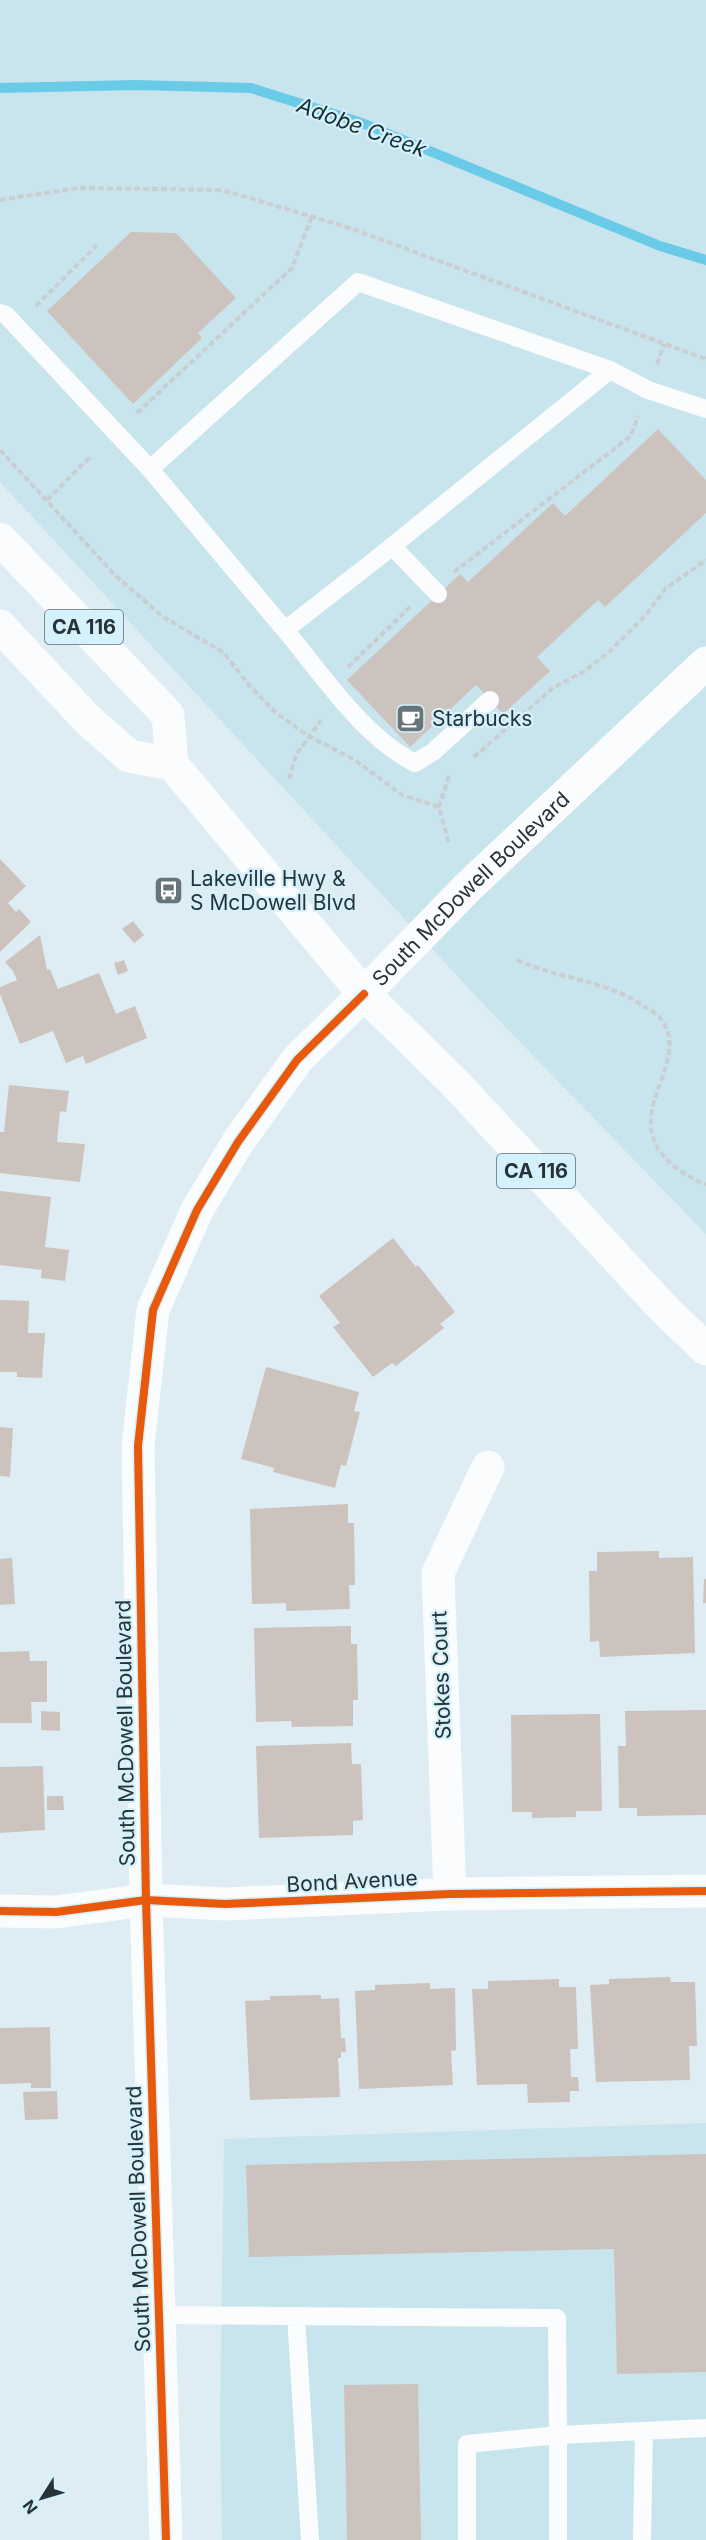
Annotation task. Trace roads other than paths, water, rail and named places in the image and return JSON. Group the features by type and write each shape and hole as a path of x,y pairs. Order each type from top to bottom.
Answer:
{"main road":[{"name":"CA 116","path":"0,539 168,715 172,764 364,994 453,1081 665,1310 706,1349"},
{"name":"CA 116","path":"0,626 88,720 129,756 172,764"},
{"name":"South McDowell Boulevard","path":"166,2540 146,1900 138,1446 153,1311 197,1210 238,1143 297,1060 468,887 706,663"},
{"name":"Stokes Court","path":"450,1894 438,1573 488,1467"},
{"name":"Bond Avenue","path":"0,1911 56,1912 146,1900 225,1904 450,1894 706,1891"}],"lane":[{"path":"150,469 358,282 610,370 648,390 706,409"},
{"path":"0,313 6,315 150,469 366,727 394,753 415,763 433,752 490,700"},
{"path":"285,630 610,370"},
{"path":"392,546 438,594"},
{"path":"159,2315 557,2318 558,2540"},
{"path":"296,2316 310,2540"},
{"path":"467,2540 467,2444 558,2435 706,2428"},
{"path":"642,2540 644,2431"}],"waterway":[{"name":"Adobe Creek","path":"0,88 136,85 251,88 362,123 660,246 706,260"}],"place":[{"name":"Starbucks","path":"411,718"},
{"name":"Lakeville Hwy & S McDowell Blvd","path":"169,890"}]}
